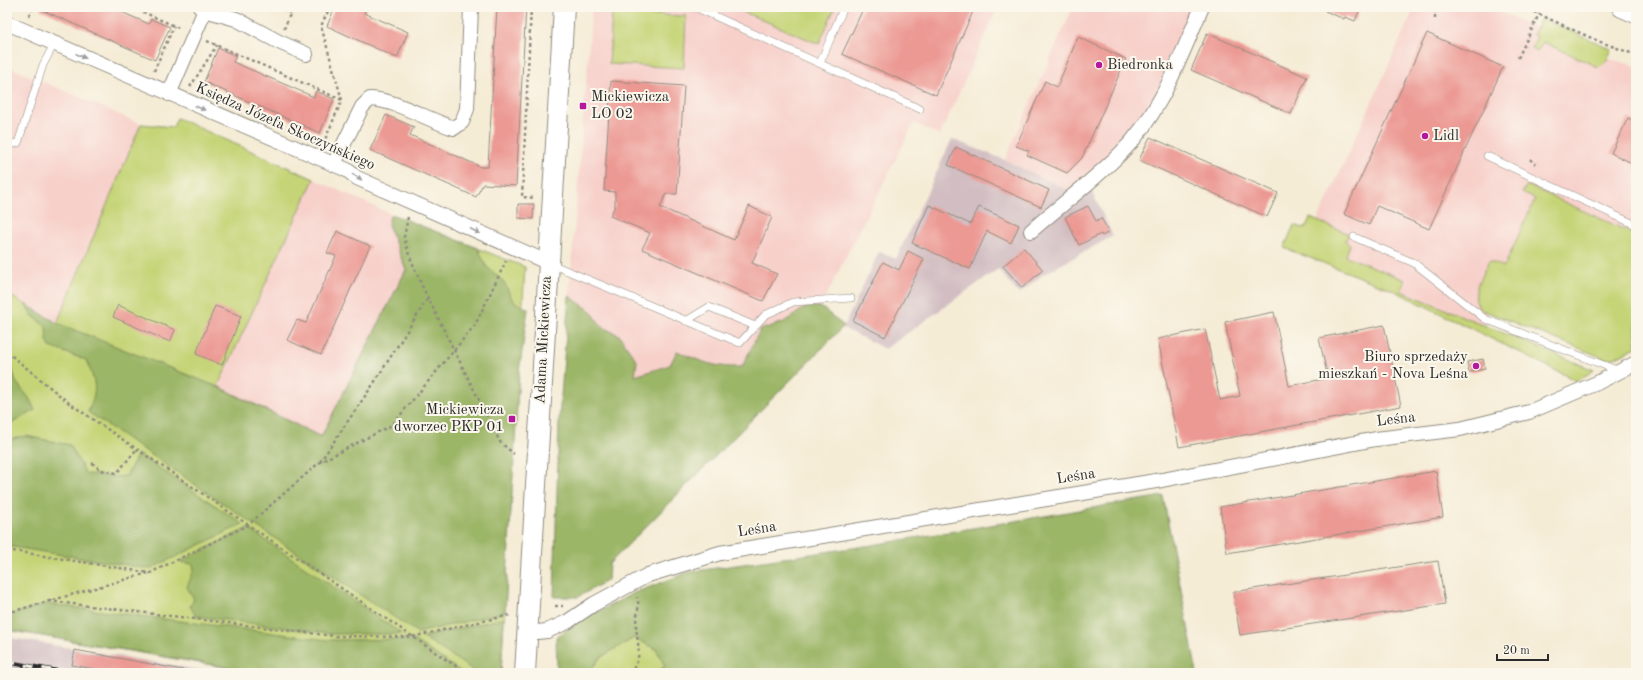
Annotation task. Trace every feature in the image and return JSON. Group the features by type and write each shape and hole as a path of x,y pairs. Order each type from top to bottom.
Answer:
{"street":[{"path":"334,164 362,107 370,99 383,99 437,123 454,128 462,122 467,108 471,7"},
{"name":"Adama Mickiewicza","path":"525,673 564,7"},
{"path":"1031,231 1122,153 1152,113 1166,90 1202,7"},
{"path":"1622,7 1636,13"},
{"path":"169,94 195,35 203,8 236,19 279,42 306,54"},
{"name":"Księdza Józefa Skoczyńskiego","path":"7,23 334,164 347,170 358,178 549,264"},
{"name":"Leśna","path":"527,633 547,631 567,622 594,604 648,575 720,553 1162,480 1376,439 1460,429 1529,412 1636,363"}],"lane":[{"path":"695,7 920,108"},
{"path":"820,64 844,7"},
{"path":"7,145 18,143 44,65 54,44"},
{"path":"1487,156 1636,225"},
{"path":"1354,237 1414,263 1485,319 1620,371"},
{"path":"549,264 740,343 765,315 793,302 851,298"},
{"path":"686,320 709,307 755,326"}],"path":[{"path":"28,18 34,7"},
{"path":"132,7 342,100"},
{"path":"277,7 290,13"},
{"path":"279,42 293,7"},
{"path":"320,150 342,100 321,26 330,7"},
{"path":"437,10 442,7"},
{"path":"531,7 522,197 538,198"},
{"path":"1435,7 1435,19"},
{"path":"1523,7 1598,41 1636,55"},
{"path":"1518,58 1539,14"},
{"path":"152,75 174,26"},
{"path":"188,91 217,45"},
{"path":"409,212 404,237 409,255 428,298 500,442 514,454"},
{"path":"7,613 150,573 248,525 320,462 392,425 475,325 509,256"},
{"path":"320,462 374,383 428,298"},
{"path":"7,352 69,403 136,450 466,673"},
{"path":"92,463 101,470 117,473 136,450"},
{"path":"7,550 150,573"},
{"path":"628,673 635,668 640,650 636,623 639,603 632,583"},
{"path":"49,601 334,636 412,637 512,615"}],"shaded area":[{"path":"592,7 998,7 940,135 914,123 817,314 713,439 559,421"},
{"path":"1073,7 1194,7 1153,99 1108,159 1068,190 1005,160"},
{"path":"1415,7 1489,7 1602,57 1636,66 1636,241 1540,195 1482,326 1302,255"},
{"path":"7,66 141,124 57,323 7,294"},
{"path":"952,139 1005,160 1068,190 1085,177 1113,236 1042,275 1019,294 998,269 885,349 843,328 879,252 896,259"},
{"path":"314,179 391,214 388,224 406,270 321,437 218,387"},
{"path":"11,638 219,673 7,673 7,649"}],"green space":[{"path":"732,7 835,7 819,44"},
{"path":"612,13 686,16 684,68 609,64"},
{"path":"1541,18 1612,49 1606,62 1598,67 1543,42 1537,52 1531,49 1537,37 1533,35"},
{"path":"177,118 314,179 218,386 321,437 406,270 388,224 391,214 525,267 501,673 258,673 13,631 7,633 7,294 57,323 141,124 173,127"},
{"path":"1527,185 1636,235 1636,347 1614,358 1606,359 1482,310 1476,299 1477,286 1489,261 1504,267 1535,199 1522,193"},
{"path":"391,214 478,248 486,266 504,282 513,301 528,309 519,372 505,612 418,633 88,412 94,392 94,380 86,360 50,347 47,340 46,327 32,315 25,304 57,323 218,387 321,437 406,270 388,224"},
{"path":"1310,218 1349,234 1345,241 1350,244 1346,256 1405,280 1401,291 1594,370 1577,381 1393,290 1284,248 1294,225 1305,229"},
{"path":"569,296 591,311 602,327 619,335 637,361 635,376 670,365 677,351 709,364 742,367 760,330 784,322 806,307 821,307 844,326 609,564 608,580 578,597 554,597 559,421"},
{"path":"7,362 11,365 16,382 29,398 35,410 7,426"},
{"path":"26,436 70,445 86,474 116,477 126,476 138,454 243,524 150,569 7,546 7,440"},
{"path":"1163,496 1197,673 656,673 665,666 656,649 634,638 601,657 588,673 554,673 557,666 556,637 580,621 634,593 689,572 872,545"},
{"path":"248,528 402,634 332,634 196,616 190,606 194,599 187,587 194,570 193,564 179,562"},
{"path":"47,604 328,640 412,639 463,673 262,673 13,631 7,633 7,616"},
{"path":"504,618 501,673 477,673 423,637"},
{"path":"634,637 656,649 665,666 656,673 588,673 601,657"}],"building":[{"path":"42,7 110,7 149,24 151,19 170,27 155,60 40,9"},
{"path":"335,7 367,7 364,13 408,32 397,58 327,26"},
{"path":"497,7 526,7 516,186 483,184 476,197 370,150 386,115 414,127 410,135 481,167 488,167"},
{"path":"864,7 975,7 936,95 842,54"},
{"path":"1323,7 1361,7 1355,21 1345,17 1344,19 1325,11 1326,9"},
{"path":"1207,33 1307,77 1291,114 1191,70"},
{"name":"Lidl","path":"1427,33 1503,67 1429,229 1377,206 1369,225 1344,214"},
{"path":"1078,37 1126,59 1082,158 1067,173 1027,155 1029,151 1016,146 1045,81 1057,87"},
{"path":"218,48 236,56 233,62 314,97 316,91 334,99 320,133 204,82"},
{"path":"611,81 684,86 677,194 666,194 660,207 734,240 749,206 772,217 752,263 777,274 763,301 642,249 650,233 610,216 615,206 615,192 604,191"},
{"path":"1628,118 1636,122 1636,165 1611,153"},
{"path":"1150,137 1278,193 1267,217 1139,160"},
{"path":"956,147 1049,190 1041,207 948,165"},
{"path":"518,204 534,204 533,219 518,218"},
{"path":"929,205 970,224 979,207 1019,225 1011,243 987,231 970,269 912,243"},
{"path":"1088,206 1096,221 1101,218 1109,232 1102,236 1101,234 1079,245 1065,217"},
{"path":"337,231 370,246 321,355 287,340 297,320 306,323 336,256 327,253"},
{"path":"1024,248 1043,270 1022,288 1003,266"},
{"path":"908,251 924,259 885,337 853,321 883,262 899,270"},
{"path":"118,305 175,330 170,342 113,317"},
{"path":"215,306 241,316 222,365 196,354"},
{"path":"1274,312 1289,386 1328,378 1319,338 1384,325 1401,406 1179,447 1158,339 1205,329 1220,400 1240,396 1225,322"},
{"path":"1483,359 1485,369 1469,372 1467,362"},
{"path":"1436,471 1443,517 1227,553 1220,507"},
{"path":"1438,561 1445,604 1240,635 1233,592"},
{"path":"75,650 194,673 116,673 72,665"}],"railway":[{"path":"7,662 68,673"}],"place":[{"name":"Biedronka","path":"1099,65"},
{"name":"Mickiewicza LO 02","path":"583,106"},
{"name":"Lidl","path":"1425,136"},
{"name":"Biuro sprzedaży mieszkań - Nova Leśna","path":"1476,366"},
{"name":"Mickiewicza dworzec PKP 01","path":"512,419"}]}
